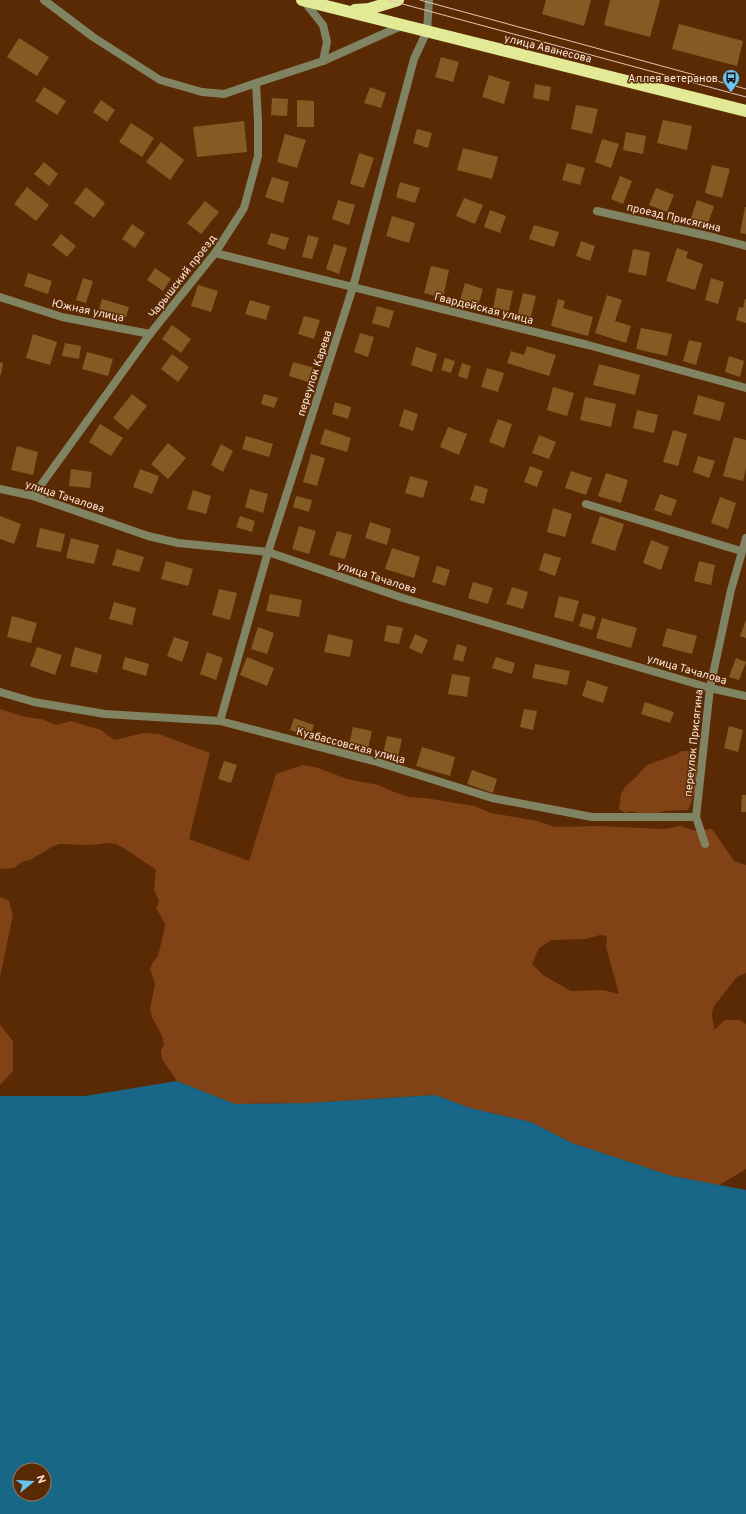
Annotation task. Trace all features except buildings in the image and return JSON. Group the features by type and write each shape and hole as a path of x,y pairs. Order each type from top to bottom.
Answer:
{"highway":[{"name":"улица Аванесова","path":"303,0 746,112"},
{"name":"улица Аванесова","path":"344,10 369,10 398,0"}],"street":[{"path":"44,0 93,37 160,80 202,92 224,94 323,61 401,26"},
{"path":"303,0 323,25 327,42 323,61"},
{"path":"427,31 429,0"},
{"name":"переулок Карева","path":"220,721 268,552 353,287 414,58 427,31"},
{"name":"Чарышский проезд","path":"33,496 150,334 215,253 244,208 258,156 256,83"},
{"name":"проезд Присягина","path":"597,210 712,236 746,246"},
{"name":"Гвардейская улица","path":"215,253 588,345 746,388"},
{"name":"Южная улица","path":"0,297 62,317 150,334"},
{"name":"улица Тачалова","path":"0,489 33,496 148,536 178,543 268,552 403,598 710,688 746,696"},
{"path":"586,504 741,551"},
{"name":"переулок Присягина","path":"704,844 696,817 710,688 731,590 741,551 746,538"},
{"name":"Кузбассовская улица","path":"0,692 34,702 105,714 220,721 377,762 492,798 592,817 696,817"}],"shaded area":[{"path":"0,709 25,717 41,719 56,725 71,721 101,730 114,740 144,733 159,734 210,753 189,839 249,861 276,774 303,765 318,768 347,779 378,785 409,797 425,798 474,806 491,813 537,821 555,827 597,826 664,829 680,826 696,831 712,829 734,861 746,865 746,973 737,977 714,1006 712,1013 714,1030 725,1020 740,1020 746,1024 746,1169 719,1185 672,1176 572,1143 531,1122 470,1108 435,1095 309,1103 235,1104 177,1081 162,1059 161,1051 164,1044 150,1009 155,984 150,969 158,956 165,924 156,908 159,901 154,890 156,870 124,848 116,844 107,843 90,845 59,844 30,860 22,862 14,868 0,869","holes":["600,935 607,936 606,947 619,994 603,990 571,991 543,975 532,964 539,948 552,940 586,939"]},
{"path":"682,751 691,751 696,756 695,791 688,810 664,811 648,816 632,811 625,813 619,809 621,794 625,787 647,765"},
{"path":"0,897 9,901 13,915 0,977"},
{"path":"0,1025 13,1041 13,1071 0,1085"}],"water":[{"path":"177,1081 235,1104 309,1103 435,1095 470,1108 531,1122 572,1143 672,1176 746,1190 746,1514 0,1514 0,1096 85,1096"}],"tram line":[{"path":"388,0 746,97"},
{"path":"420,0 746,89"}],"place":[{"name":"Аллея ветеранов","path":"731,93"}]}
